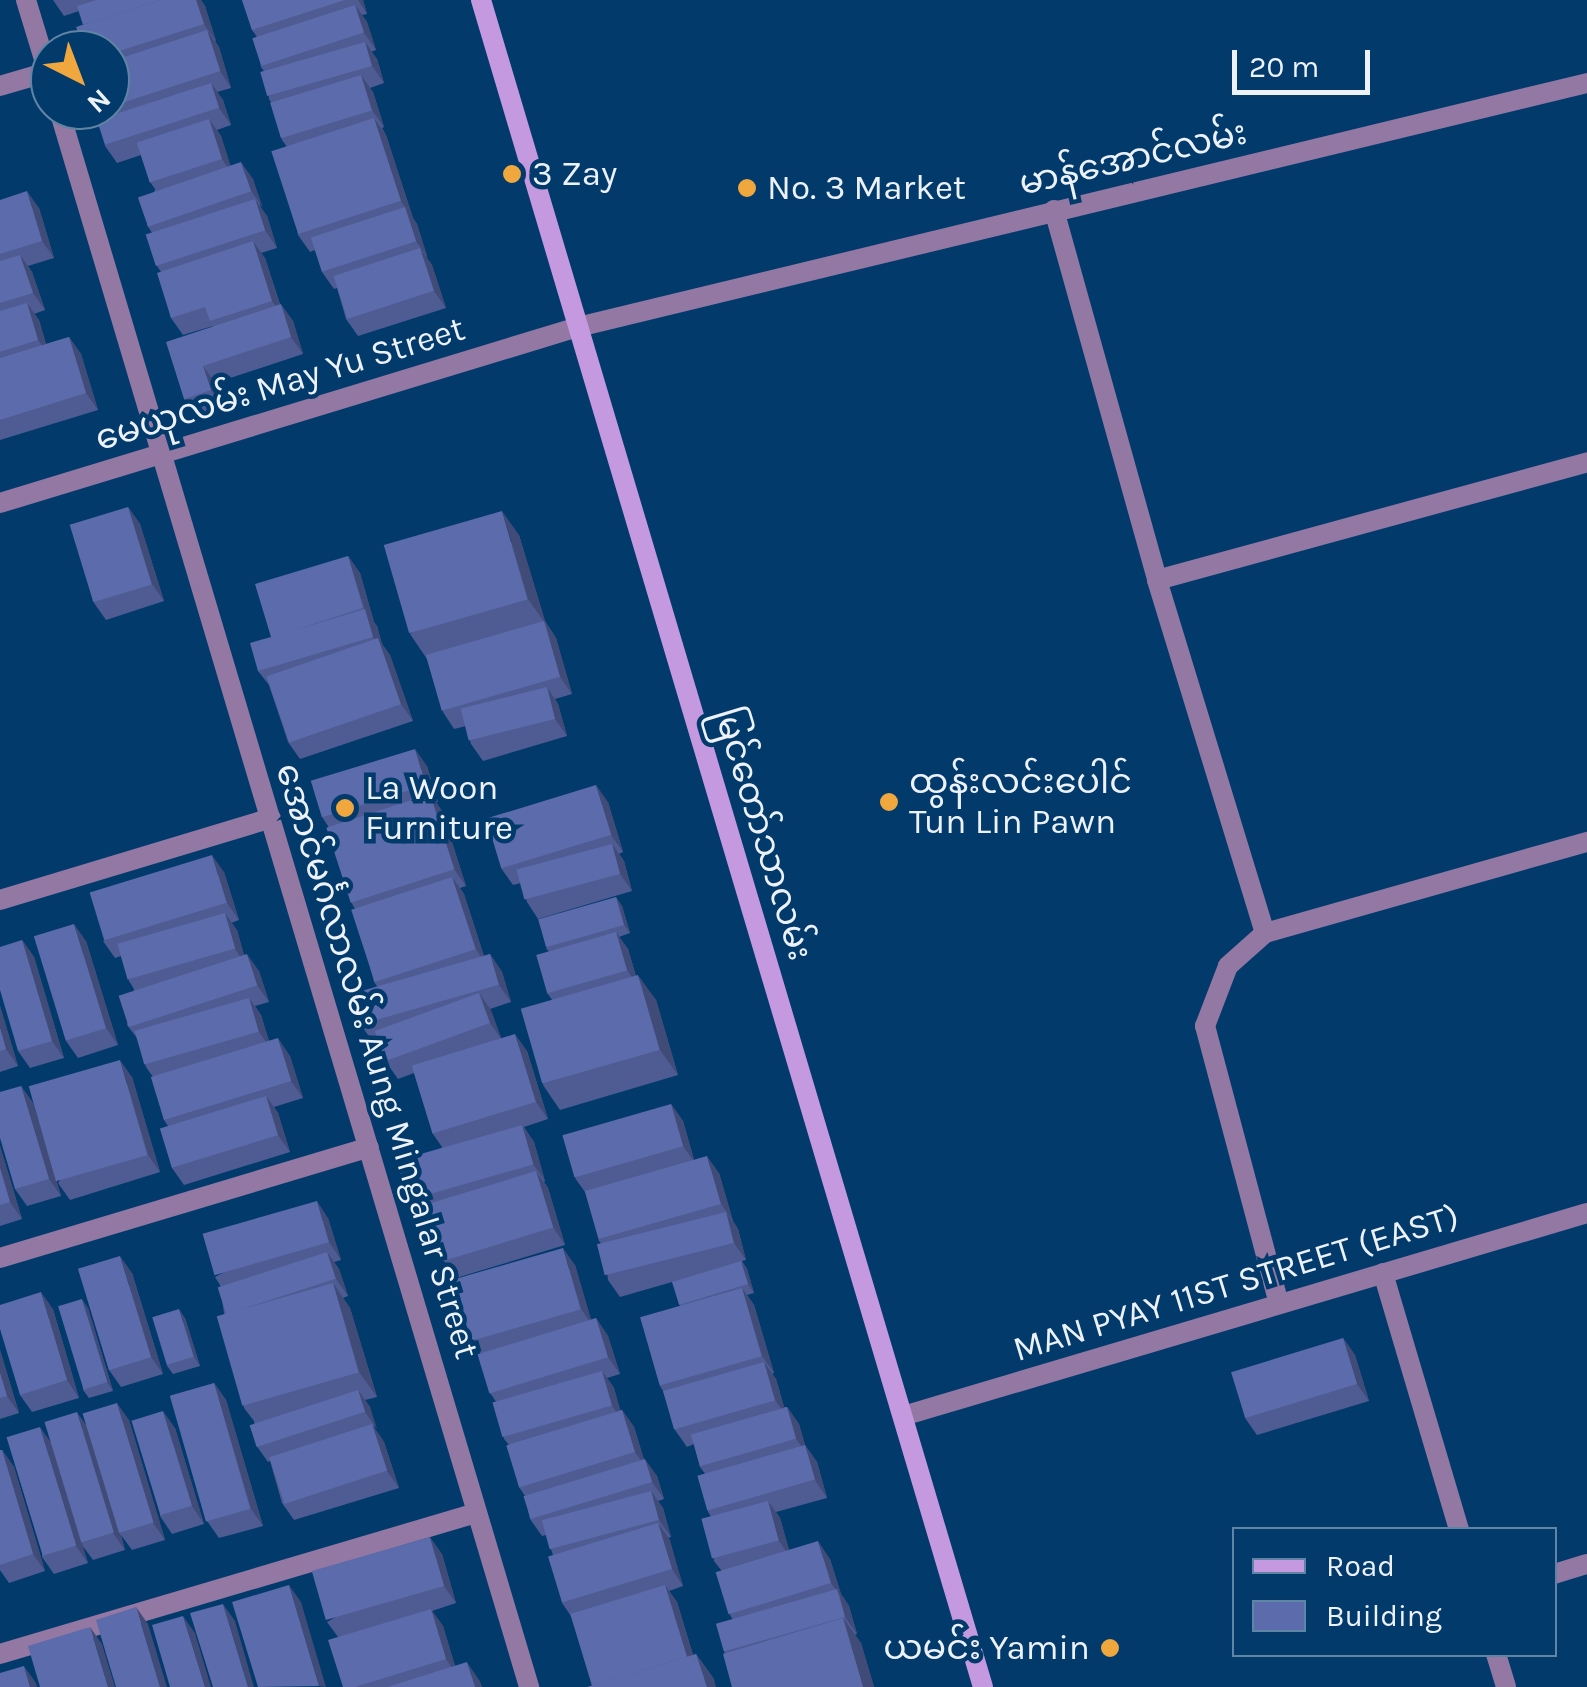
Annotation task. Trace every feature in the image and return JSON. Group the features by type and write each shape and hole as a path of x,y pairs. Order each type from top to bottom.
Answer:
{"main road":[{"name":"မြင်တော်သာလမ်း","path":"481,0 984,1687"}],"street":[{"path":"26,0 35,30"},
{"path":"0,86 30,80"},
{"name":"မာန်အောင်လမ်း","path":"578,327 1587,83"},
{"name":"အောင်မင်္ဂလာလမ်း Aung Mingalar Street","path":"65,130 530,1687"},
{"path":"1054,210 1157,580 1265,932"},
{"name":"မေယုလမ်း May Yu Street","path":"0,502 578,327"},
{"path":"1157,580 1587,462"},
{"path":"0,900 271,818"},
{"path":"1280,1304 1205,1026 1228,966 1265,932 1587,842"},
{"path":"0,1258 368,1148"},
{"name":"MAN PYAY 11ST STREET (EAST)","path":"903,1416 1587,1213"},
{"path":"1382,1274 1458,1527"},
{"path":"0,1654 478,1513"},
{"path":"1557,1573 1587,1564"},
{"path":"1497,1657 1506,1687"}],"building":[{"path":"96,0 160,0 83,25 77,6"},
{"path":"160,0 196,0 204,24 130,48 130,30 76,27"},
{"path":"242,0 345,0 252,30"},
{"path":"355,5 364,33 261,66 252,38"},
{"path":"207,30 220,71 130,100 130,55"},
{"path":"365,42 372,66 267,96 260,72"},
{"path":"361,75 372,110 281,138 270,103"},
{"path":"211,83 219,108 105,145 100,130 130,130 130,109"},
{"path":"374,118 401,201 298,234 271,151"},
{"path":"209,119 222,159 150,182 137,142"},
{"path":"241,162 251,191 148,227 138,197"},
{"path":"27,191 42,241 0,254 0,200"},
{"path":"255,199 265,230 156,266 146,235"},
{"path":"405,207 416,241 322,272 311,238"},
{"path":"253,241 272,301 210,321 205,307 171,318 157,273"},
{"path":"420,248 434,291 347,319 333,276"},
{"path":"20,255 33,293 0,303 0,261"},
{"path":"27,303 38,340 0,352 0,311"},
{"path":"281,304 291,337 203,366 211,390 184,399 166,342"},
{"path":"69,337 86,393 0,420 0,358"},
{"path":"128,507 152,584 93,602 70,525"},
{"path":"502,511 527,599 409,633 384,545"},
{"path":"348,556 363,608 295,630 365,609 373,637 258,671 250,643 271,637 255,584"},
{"path":"544,621 560,677 442,711 426,655"},
{"path":"378,638 401,704 289,743 266,676"},
{"path":"547,687 555,719 469,741 461,709"},
{"path":"415,749 426,785 322,817 311,781"},
{"path":"596,785 611,835 501,868 486,819"},
{"path":"430,794 454,869 351,903 326,828"},
{"path":"612,844 620,874 524,900 516,870"},
{"path":"212,855 227,903 104,940 90,892"},
{"path":"452,877 475,949 375,982 351,910"},
{"path":"616,897 624,925 546,947 538,919"},
{"path":"225,913 235,949 128,979 117,944"},
{"path":"74,924 106,1028 66,1041 34,936"},
{"path":"616,932 627,970 547,993 536,955"},
{"path":"22,940 52,1041 18,1051 0,990 0,947"},
{"path":"247,954 257,985 129,1027 119,996"},
{"path":"490,954 499,985 362,1024 354,993"},
{"path":"638,975 659,1050 542,1084 521,1009"},
{"path":"479,993 490,1023 386,1061 375,1031"},
{"path":"249,998 259,1032 144,1064 135,1031"},
{"path":"0,1028 6,1049 0,1051"},
{"path":"515,1034 536,1102 432,1133 412,1066"},
{"path":"278,1038 291,1081 164,1120 151,1077"},
{"path":"120,1060 147,1155 56,1181 29,1086"},
{"path":"21,1086 49,1179 15,1189 0,1138 0,1092"},
{"path":"266,1096 278,1135 172,1168 160,1128"},
{"path":"671,1104 683,1146 575,1177 562,1135"},
{"path":"522,1125 533,1164 407,1201 396,1161"},
{"path":"707,1156 721,1204 599,1239 585,1191"},
{"path":"0,1168 10,1202 0,1205"},
{"path":"536,1171 553,1227 443,1261 426,1205"},
{"path":"317,1201 329,1242 214,1275 203,1234"},
{"path":"726,1212 734,1243 605,1275 597,1244"},
{"path":"563,1248 581,1310 471,1341 453,1279"},
{"path":"327,1252 336,1279 226,1314 218,1288"},
{"path":"120,1256 151,1357 109,1370 78,1269"},
{"path":"741,1261 748,1284 679,1305 672,1282"},
{"path":"333,1283 359,1372 242,1406 217,1316"},
{"path":"742,1288 762,1356 660,1385 640,1317"},
{"path":"41,1292 67,1380 20,1395 0,1329 0,1305"},
{"path":"82,1299 107,1382 84,1390 58,1306"},
{"path":"179,1309 194,1357 167,1365 152,1317"},
{"path":"596,1318 608,1357 489,1393 477,1354"},
{"path":"1343,1338 1357,1384 1245,1418 1231,1372"},
{"path":"764,1362 775,1400 674,1429 663,1391"},
{"path":"602,1371 612,1406 502,1437 492,1402"},
{"path":"0,1373 7,1396 0,1398"},
{"path":"214,1383 250,1509 206,1522 170,1396"},
{"path":"358,1390 365,1412 257,1447 250,1425"},
{"path":"117,1403 154,1523 119,1533 83,1414"},
{"path":"787,1407 796,1439 700,1466 691,1435"},
{"path":"622,1410 635,1452 519,1487 506,1445"},
{"path":"163,1411 192,1506 160,1515 131,1421"},
{"path":"77,1412 114,1532 81,1542 44,1422"},
{"path":"372,1424 387,1471 284,1504 269,1457"},
{"path":"40,1427 76,1546 43,1556 7,1437"},
{"path":"805,1445 815,1480 707,1510 697,1476"},
{"path":"0,1450 33,1554 0,1565"},
{"path":"645,1459 652,1482 531,1519 524,1496"},
{"path":"651,1491 659,1520 550,1549 542,1520"},
{"path":"768,1501 779,1541 712,1558 701,1519"},
{"path":"658,1523 672,1569 562,1603 548,1557"},
{"path":"430,1537 444,1586 326,1620 312,1571"},
{"path":"818,1541 831,1583 729,1614 716,1572"},
{"path":"289,1585 319,1686 258,1687 232,1602"},
{"path":"665,1585 687,1657 592,1686 570,1614"},
{"path":"837,1589 845,1617 724,1652 716,1624"},
{"path":"223,1604 248,1687 213,1687 190,1613"},
{"path":"136,1607 160,1687 116,1687 96,1620"},
{"path":"431,1609 446,1659 355,1687 343,1687 328,1640"},
{"path":"183,1616 205,1687 170,1687 152,1625"},
{"path":"843,1618 863,1687 732,1687 723,1654"},
{"path":"90,1627 108,1687 40,1687 28,1646"},
{"path":"696,1654 707,1687 587,1687"},
{"path":"467,1662 475,1687 387,1687"},
{"path":"24,1666 30,1687 0,1687 0,1673"}],"place":[{"name":"3 Zay","path":"512,174"},
{"name":"No. 3 Market","path":"747,188"},
{"name":"ထွန်းလင်းပေါင် Tun Lin Pawn","path":"889,802"},
{"name":"La Woon Furniture","path":"345,808"},
{"name":"ယမင်း Yamin","path":"1110,1648"}]}
